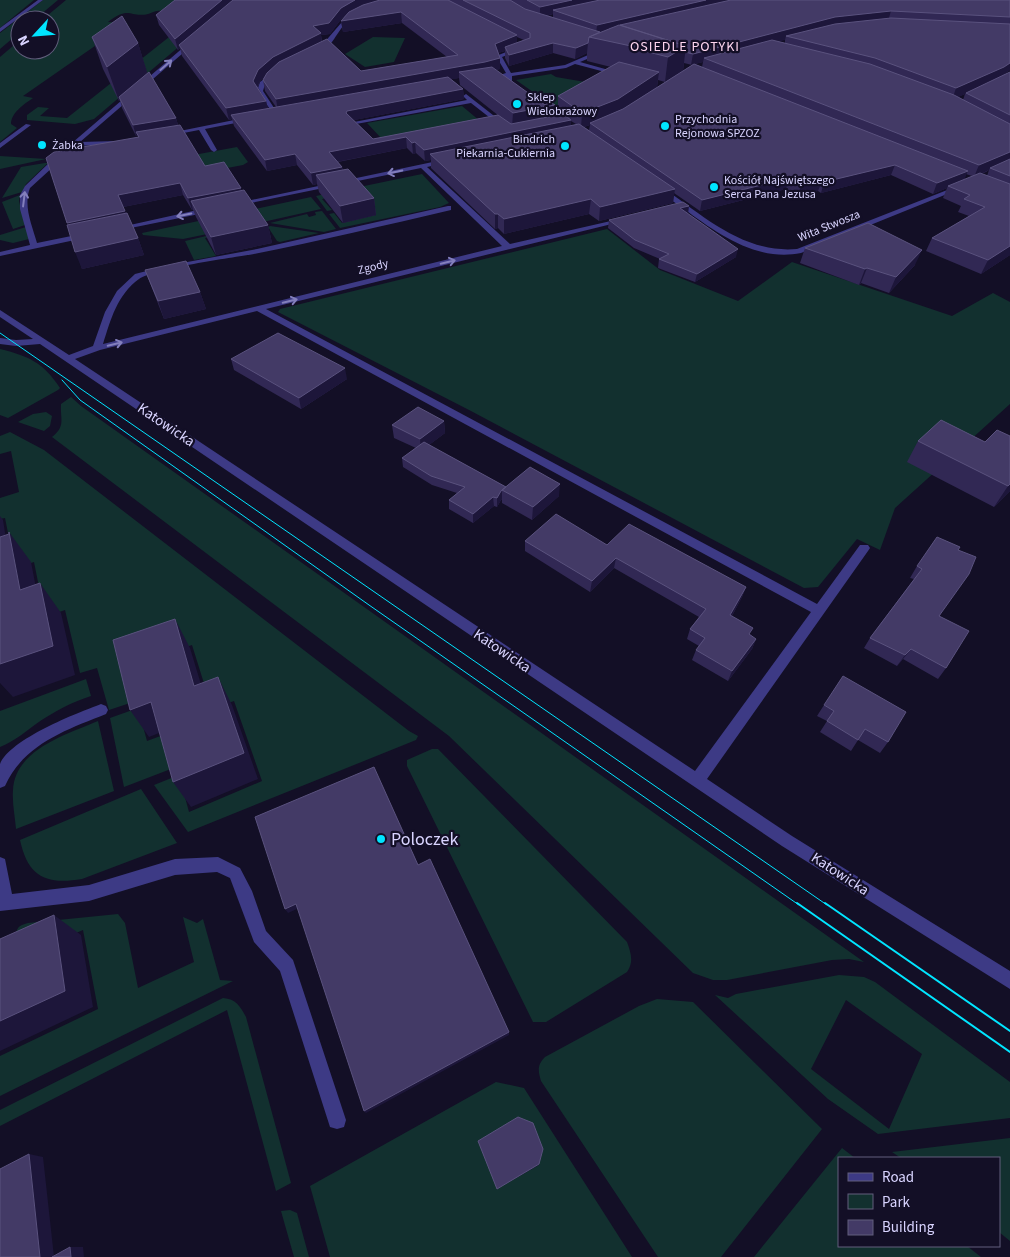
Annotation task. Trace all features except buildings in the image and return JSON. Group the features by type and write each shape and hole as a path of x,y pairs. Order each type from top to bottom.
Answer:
{"street":[{"path":"0,30 41,0"},
{"path":"314,53 330,42 340,24 364,11"},
{"path":"34,246 24,209 24,193 27,187 36,177 198,38"},
{"path":"519,42 527,47 500,56 509,74 509,82 524,94"},
{"path":"493,76 557,67 612,46"},
{"path":"574,62 630,77"},
{"path":"276,114 260,91 262,83 267,78 283,68"},
{"path":"457,89 510,131"},
{"path":"368,140 352,123 472,101"},
{"path":"266,115 285,112"},
{"path":"157,136 257,117"},
{"path":"490,123 499,122"},
{"path":"0,146 28,125"},
{"path":"201,128 214,150"},
{"path":"74,144 125,142"},
{"path":"228,206 451,160"},
{"path":"422,166 508,247"},
{"name":"Wita Stwosza","path":"655,185 726,234 778,254 790,253 964,185"},
{"path":"675,207 684,205"},
{"path":"112,230 218,208"},
{"path":"97,348 109,312 121,291 138,276 166,268 257,251 448,208"},
{"name":"Zgody","path":"69,358 97,348 633,218"},
{"path":"0,254 92,234"},
{"path":"259,309 818,610"},
{"name":"Katowicka","path":"0,313 697,781 819,861 1010,981"},
{"path":"0,341 16,343 42,341"},
{"path":"697,781 864,548"},
{"path":"0,781 10,762 34,742 55,729 101,710"},
{"path":"0,864 2,902 89,893 175,867 218,864 235,873 244,891 260,936 287,966 337,1120"}],"green space":[{"path":"0,0 34,0 22,10 10,10 10,20 0,28"},
{"path":"43,0 58,0 46,10 30,10"},
{"path":"66,0 236,0 157,11 142,15 125,13 115,17 108,22 128,23 23,96 33,98 13,116 11,124 17,128 0,142 0,57 10,48 10,60 60,60 60,10 54,10"},
{"path":"193,18 209,21 94,119 75,124 27,120 27,115 38,107 49,108 40,116 67,118"},
{"path":"10,25 10,40 0,49 0,33"},
{"path":"373,37 405,38 394,62 365,67 345,54"},
{"path":"551,74 556,77 597,84 557,109 516,80"},
{"path":"462,106 480,121 382,139 367,123"},
{"path":"237,147 248,162 243,165 112,190 107,171"},
{"path":"0,156 46,159 0,169"},
{"path":"48,163 26,184 22,192 2,198 21,167"},
{"path":"422,174 449,203 440,207 340,228 329,214 334,213 342,223 376,215 356,192 322,199 332,210 327,211 316,196"},
{"path":"20,195 19,201 25,225 13,229 2,202"},
{"path":"311,197 321,209 236,228 227,215"},
{"path":"322,211 336,229 324,232 270,223 307,214 309,217 316,215 315,212"},
{"path":"222,216 227,230 183,239 143,235 142,233"},
{"path":"26,227 29,239 13,243 0,240 0,235"},
{"path":"268,227 319,233 280,242 277,241"},
{"path":"607,229 660,270 738,301 792,262 952,316 993,293 1010,302 1010,404 895,508 880,550 857,539 818,587 804,588 471,411 278,312 280,309"},
{"path":"232,230 233,232 205,238 216,256 194,260 185,241"},
{"path":"0,349 19,354 34,361 54,379 60,388 8,418 0,415"},
{"path":"71,397 81,406 864,962 849,959 832,960 727,980 713,980 693,973 449,736 52,437 61,426 61,404"},
{"path":"46,412 52,416 50,426 44,431 18,422 33,414"},
{"path":"10,432 44,450 418,736 416,740 188,832 154,785 179,775 189,812 262,781 234,701 212,709 192,645 128,667 136,701 109,710 97,668 80,673 65,610 45,617 34,562 15,568 5,518 0,519 0,498 19,492 11,451 0,454 0,436"},
{"path":"86,679 91,696 56,711 0,747 0,711"},
{"path":"138,708 147,741 166,734 176,767 124,787 110,718"},
{"path":"98,721 114,791 16,829 13,790 16,776 23,764 45,745"},
{"path":"432,749 438,749 627,942 631,961 627,972 546,1022 533,1022 407,766 407,760"},
{"path":"141,789 177,843 82,879 69,881 58,881 40,876 28,863 20,840"},
{"path":"118,914 125,923 138,988 194,962 183,917 197,923 203,919 220,980 233,981 0,1096 0,1056 98,1009 83,930 27,954 16,934 17,929 21,925 28,923"},
{"path":"839,975 864,977 875,982 1010,1082 1010,1118 878,1134 828,1099 715,995 728,998 736,994","holes":["846,1000 922,1054 889,1129 811,1069"]},
{"path":"223,998 237,1004 246,1017 291,1183 276,1191 227,1010 0,1126 0,1110"},
{"path":"657,999 693,1002 822,1129 721,1257 658,1257 540,1077 539,1065 545,1057 639,1006"},
{"path":"496,1082 524,1088 632,1257 330,1257 310,1186"},
{"path":"1010,1138 1010,1241 1000,1233 1000,1157 900,1157 892,1152"},
{"path":"842,1148 854,1157 838,1157 838,1247 968,1247 981,1257 754,1257"},
{"path":"290,1210 297,1213 309,1257 294,1257 281,1211"}],"tram line":[{"path":"0,333 827,905"},
{"path":"62,380 80,400 369,605 799,905"},
{"path":"797,903 1010,1052"},
{"path":"825,903 1010,1031"}],"place":[{"name":"Sklep Wielobrażowy","path":"517,104"},
{"name":"Przychodnia Rejonowa SPZOZ","path":"665,126"},
{"name":"Żabka","path":"42,145"},
{"name":"Bindrich Piekarnia-Cukiernia","path":"565,146"},
{"name":"Kościół Najświętszego Serca Pana Jezusa","path":"714,187"},
{"name":"Poloczek","path":"381,839"}],"district":[{"name":"OSIEDLE POTYKI","path":"685,47"}]}
